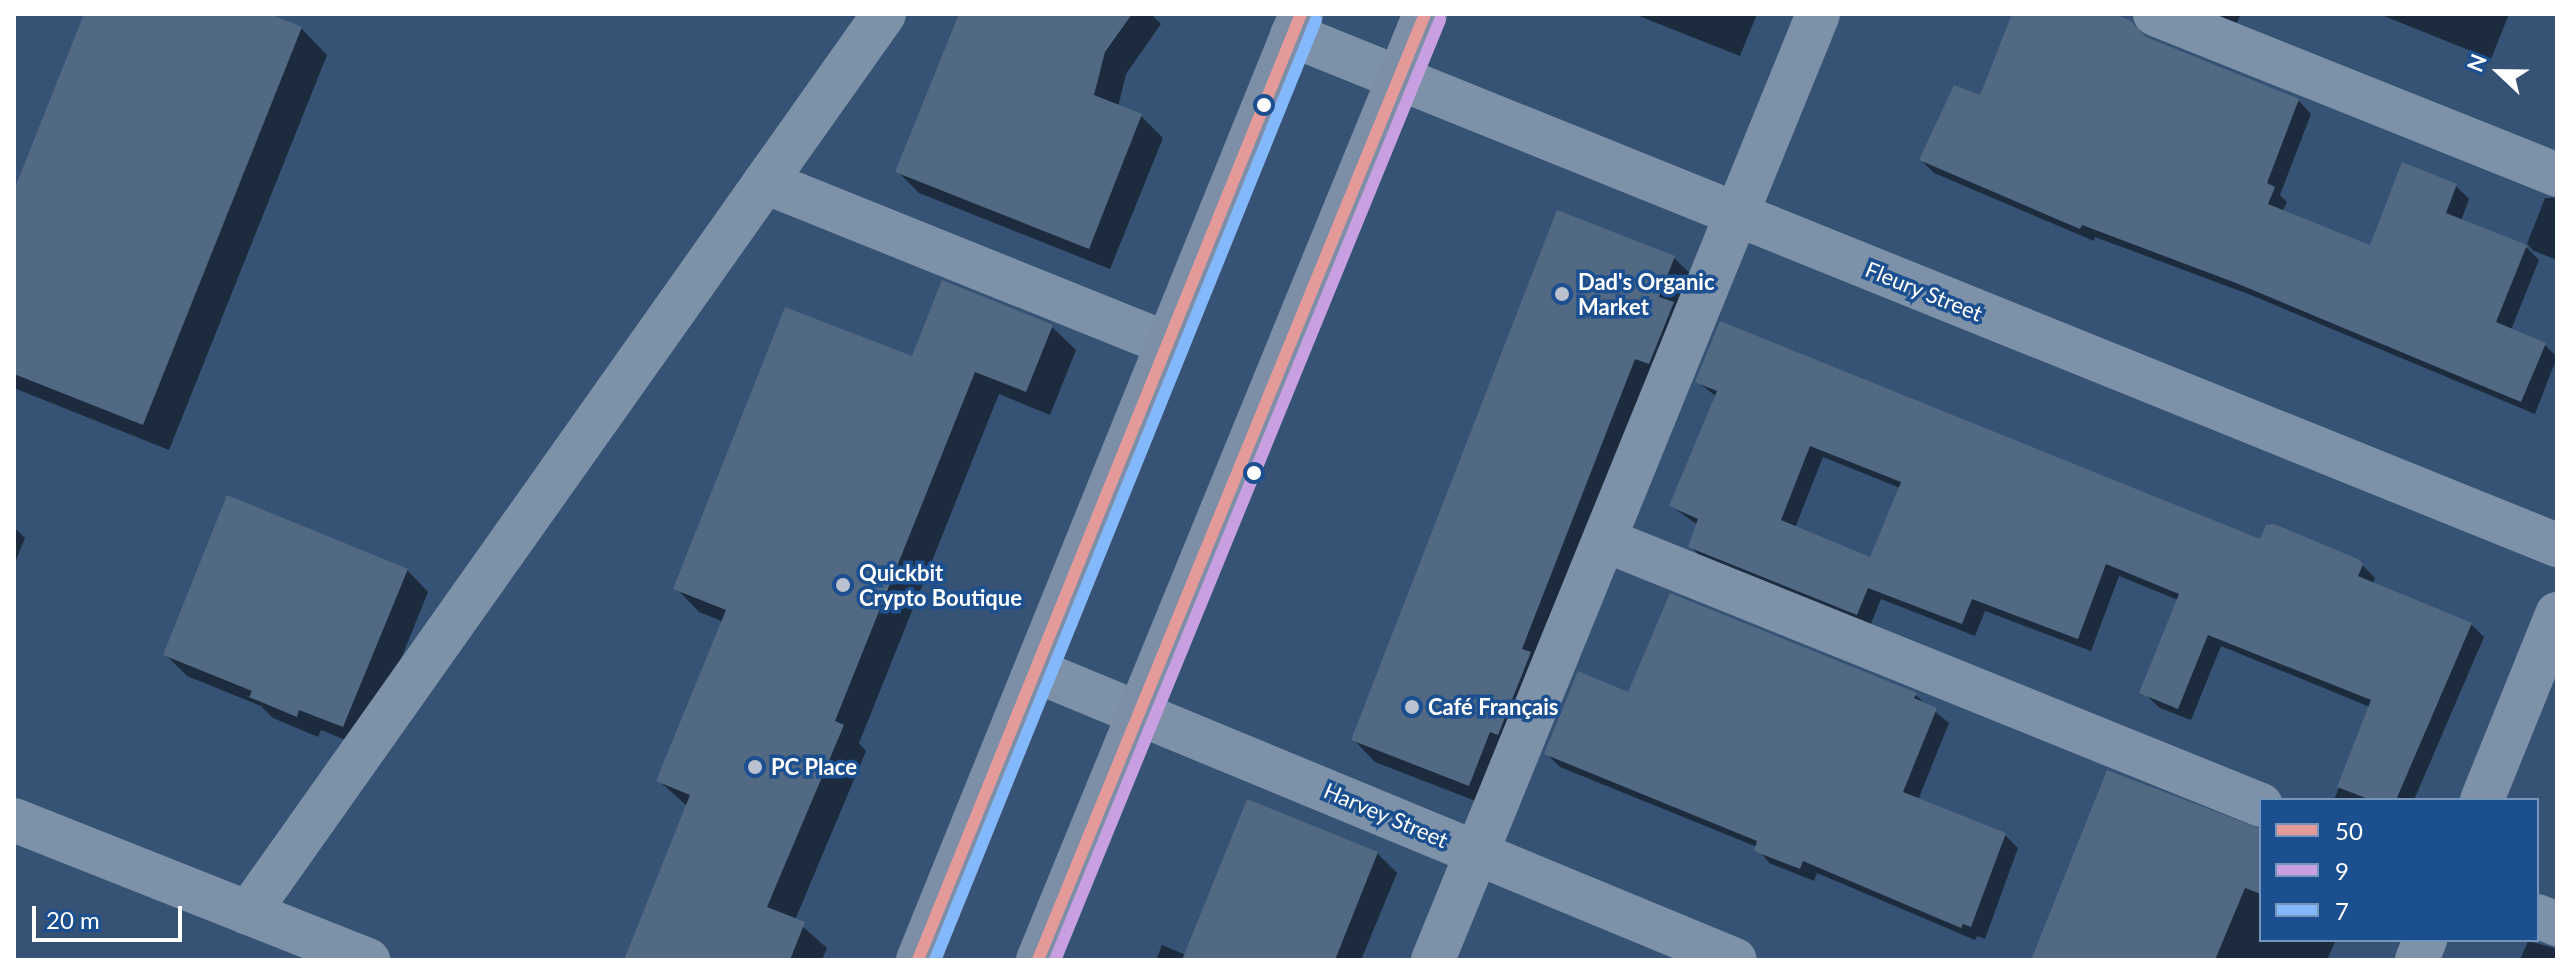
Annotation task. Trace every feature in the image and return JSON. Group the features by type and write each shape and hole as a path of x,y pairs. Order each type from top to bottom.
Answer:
{"main road":[{"path":"1038,960 1137,711 1425,14"},
{"path":"918,960 1296,24"}],"street":[{"path":"248,913 884,14"},
{"path":"1433,960 1739,217 1818,14"},
{"path":"2155,14 2557,175"},
{"name":"Fleury Street","path":"1296,24 1399,78 2557,545"},
{"path":"765,182 1168,344"},
{"path":"1607,541 2259,804"},
{"path":"2483,798 2557,614"},
{"name":"Harvey Street","path":"1036,671 1735,960"},
{"path":"14,820 368,960"}],"building":[{"path":"84,14 270,14 302,27 143,425 14,374 14,190"},
{"path":"959,14 1132,14 1105,52 1094,95 1142,114 1089,249 895,172"},
{"path":"2012,14 2115,14 2131,21 2146,37 2299,99 2267,183 2275,187 2268,204 2370,245 2402,162 2457,184 2446,213 2527,245 2496,322 2546,343 2521,402 2236,283 2082,225 2080,229 1919,160 1954,85 1980,95"},
{"path":"1557,210 1675,256 1659,297 1674,302 1649,364 1635,359 1522,649 1531,652 1498,735 1490,732 1469,786 1351,740"},
{"path":"942,280 1053,325 1026,392 975,372 835,721 844,725 767,907 805,922 790,960 624,960 690,795 656,781 726,610 673,589 785,307 912,356"},
{"path":"1720,321 2260,539 2266,525 2274,524 2358,559 2363,564 2358,576 2472,623 2397,798 2366,798 2337,787 2371,700 2208,635 2178,709 2139,693 2179,594 2106,564 2078,639 1972,599 1962,624 1868,588 1857,615 1688,547 1698,519 1669,506 1717,391 1695,382","holes":["1810,446 1901,482 1870,557 1781,520"]},
{"path":"227,495 408,569 343,727 299,710 297,717 249,697 252,691 163,655"},
{"path":"1670,593 1917,693 1914,698 1937,708 1903,792 2006,833 1971,927 1963,924 1961,928 1803,861 1800,869 1754,851 1757,841 1544,754 1578,671 1628,692"},
{"path":"2107,770 2259,828 2259,893 2245,888 2215,960 2031,960"},
{"path":"1247,799 1378,852 1335,960 1182,960"}],"transit line":[{"name":"50","path":"918,960 1301,14"},
{"name":"50","path":"1038,960 1425,14"},
{"name":"7","path":"935,960 1316,20"},
{"name":"9","path":"1055,960 1440,20"}],"place":[{"name":"Dad's Organic Market","path":"1562,294"},
{"name":"Quickbit Crypto Boutique","path":"843,585"},
{"name":"Café Français","path":"1412,707"},
{"name":"PC Place","path":"755,767"}]}
